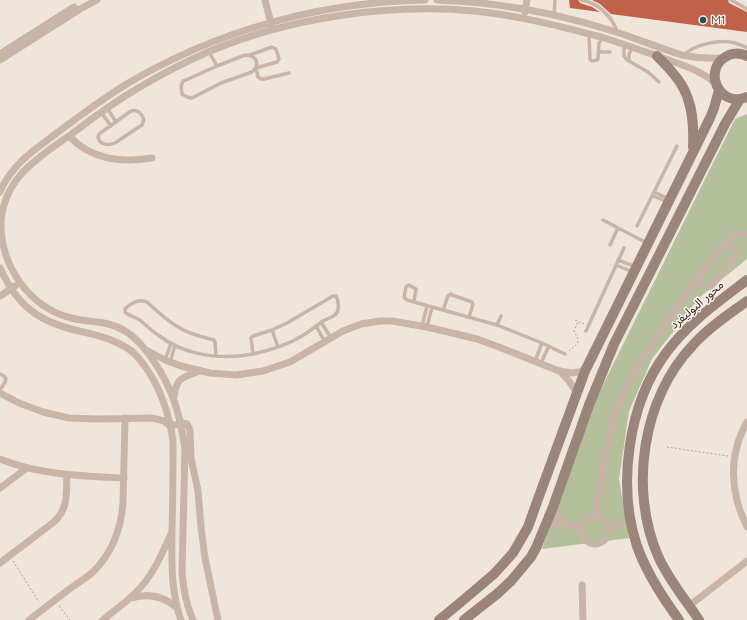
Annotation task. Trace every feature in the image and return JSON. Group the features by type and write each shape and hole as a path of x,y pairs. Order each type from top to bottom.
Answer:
{"street":[{"path":"0,54 86,0"},
{"path":"0,60 80,9 97,0"},
{"path":"265,0 273,30"},
{"path":"0,192 11,172 25,157 111,94 155,68 190,51 226,36 270,22 312,12 387,2 425,0"},
{"path":"437,0 477,2 526,9 618,32 684,56 703,59 724,58"},
{"path":"524,18 527,0"},
{"path":"193,620 184,592 182,573 185,449 181,423 174,397 164,377 143,347 131,335 112,325 75,319 52,311 32,297 19,283 8,263 2,244 0,228 4,204 15,180 26,168 104,110 159,76 210,52 243,39 298,24 344,15 403,10 444,10 474,11 524,18 632,46 695,69 706,75 725,96 732,99 744,98"},
{"path":"736,54 747,48"},
{"path":"439,620 494,574 513,553 528,527 585,371 714,108 717,87 714,76 715,69 718,63 730,55 736,54 747,56"},
{"path":"658,56 675,75 686,94 693,122 693,152"},
{"path":"464,620 511,581 531,557 536,548 553,507 589,405 614,344 725,124 744,98"},
{"path":"69,136 83,148 104,157 122,160 152,158"},
{"path":"596,516 606,451 613,422 623,393 651,345 696,280 732,236 737,233 747,234"},
{"path":"696,280 707,287 711,286 736,256 736,250 726,242"},
{"path":"0,268 15,295 27,308 40,317 64,327 107,338 130,350 151,374 166,409 173,441 172,564 176,607 181,620"},
{"name":"محور البوليفرد","path":"679,620 663,597 648,571 633,532 627,490 628,458 633,429 641,401 652,376 666,353 684,332 747,280"},
{"path":"0,296 19,283"},
{"path":"699,620 664,568 649,530 643,490 647,437 663,388 680,360 712,327 747,301"},
{"path":"143,347 168,361 199,371 236,375 263,371 290,362 343,331 361,324 392,321 424,326 477,339 559,371 572,373 585,371"},
{"path":"174,397 176,385 181,379 199,371"},
{"path":"559,371 569,381 577,393"},
{"path":"0,392 18,403 43,412 69,418 148,418 160,420 170,426 181,423 187,424 190,430 191,458 198,491 204,558 218,620"},
{"path":"148,418 166,409"},
{"path":"29,620 91,573 108,553 114,541 122,516 125,418"},
{"path":"747,422 742,430 734,457 733,477 735,497 741,516 747,527"},
{"path":"0,459 27,468 46,472 67,475 124,478"},
{"path":"0,488 27,468"},
{"path":"0,563 60,516 66,502 67,475"},
{"path":"553,507 564,522"},
{"path":"596,516 605,520 609,528 609,533 604,541 595,544 586,541 581,533 582,524 588,518 596,516"},
{"path":"546,525 555,522 564,522 581,529"},
{"path":"609,528 621,523"},
{"path":"103,620 130,599 142,587 159,561 172,530"},
{"path":"689,606 747,561"},
{"path":"582,585 583,620"},
{"path":"130,599 142,596 154,596 166,600 176,607"}],"lane":[{"path":"554,15 555,0"},
{"path":"581,0 593,4 601,9 611,19 618,32"},
{"path":"731,0 747,9"},
{"path":"589,34 591,60 598,60 600,42 603,38"},
{"path":"684,56 692,49 711,43 734,43 747,48"},
{"path":"624,44 624,56 627,60 648,72 659,82"},
{"path":"629,61 632,46"},
{"path":"272,47 276,49 279,59 278,62 256,68 252,72 221,83 195,97 189,98 182,94 181,86 184,81 217,66 245,55 250,55 272,47"},
{"path":"210,52 217,66"},
{"path":"599,52 610,52"},
{"path":"250,55 256,60 256,68 259,78 262,80 289,73"},
{"path":"104,110 116,122"},
{"path":"104,110 111,126"},
{"path":"134,110 140,112 144,120 142,125 115,143 108,145 103,144 99,140 98,136 111,126 134,110"},
{"path":"637,226 677,146"},
{"path":"653,194 669,201"},
{"path":"603,220 648,244"},
{"path":"610,245 618,228"},
{"path":"586,331 624,248"},
{"path":"618,260 635,270"},
{"path":"616,265 635,270"},
{"path":"414,302 416,289 415,287 408,286 406,287 404,297 407,300 427,306 469,317 496,325 566,354"},
{"path":"443,310 448,296 452,295 472,302 473,304 469,317"},
{"path":"216,356 214,340 191,333 175,325 147,302 136,301 126,307 126,314 138,319 158,336 175,346 195,353 216,356 235,357 253,354 293,341 337,313 338,309 336,296 333,296 287,323 252,337 253,354"},
{"path":"424,326 427,306"},
{"path":"424,326 432,307"},
{"path":"496,325 500,316"},
{"path":"321,322 328,341"},
{"path":"316,326 328,341"},
{"path":"272,330 278,347"},
{"path":"538,362 542,343"},
{"path":"168,361 171,344"},
{"path":"168,361 175,346"},
{"path":"538,362 549,346"},
{"path":"0,374 5,377 6,380 0,392"}],"path":[{"path":"575,320 588,326"},
{"path":"566,354 578,343 578,339 574,331 578,322"},
{"path":"667,447 734,457"},
{"path":"9,556 43,609"},
{"path":"54,601 70,620"}],"green space":[{"path":"747,114 747,259 700,297 652,359 629,411 619,479 629,538 542,549 585,421 735,119"}],"building":[{"path":"569,0 578,0 580,3 592,7 600,12 570,8"},
{"name":"M1","path":"592,0 728,0 729,3 747,12 747,32 611,14 600,4"}],"place":[{"name":"M1","path":"703,20"}]}
